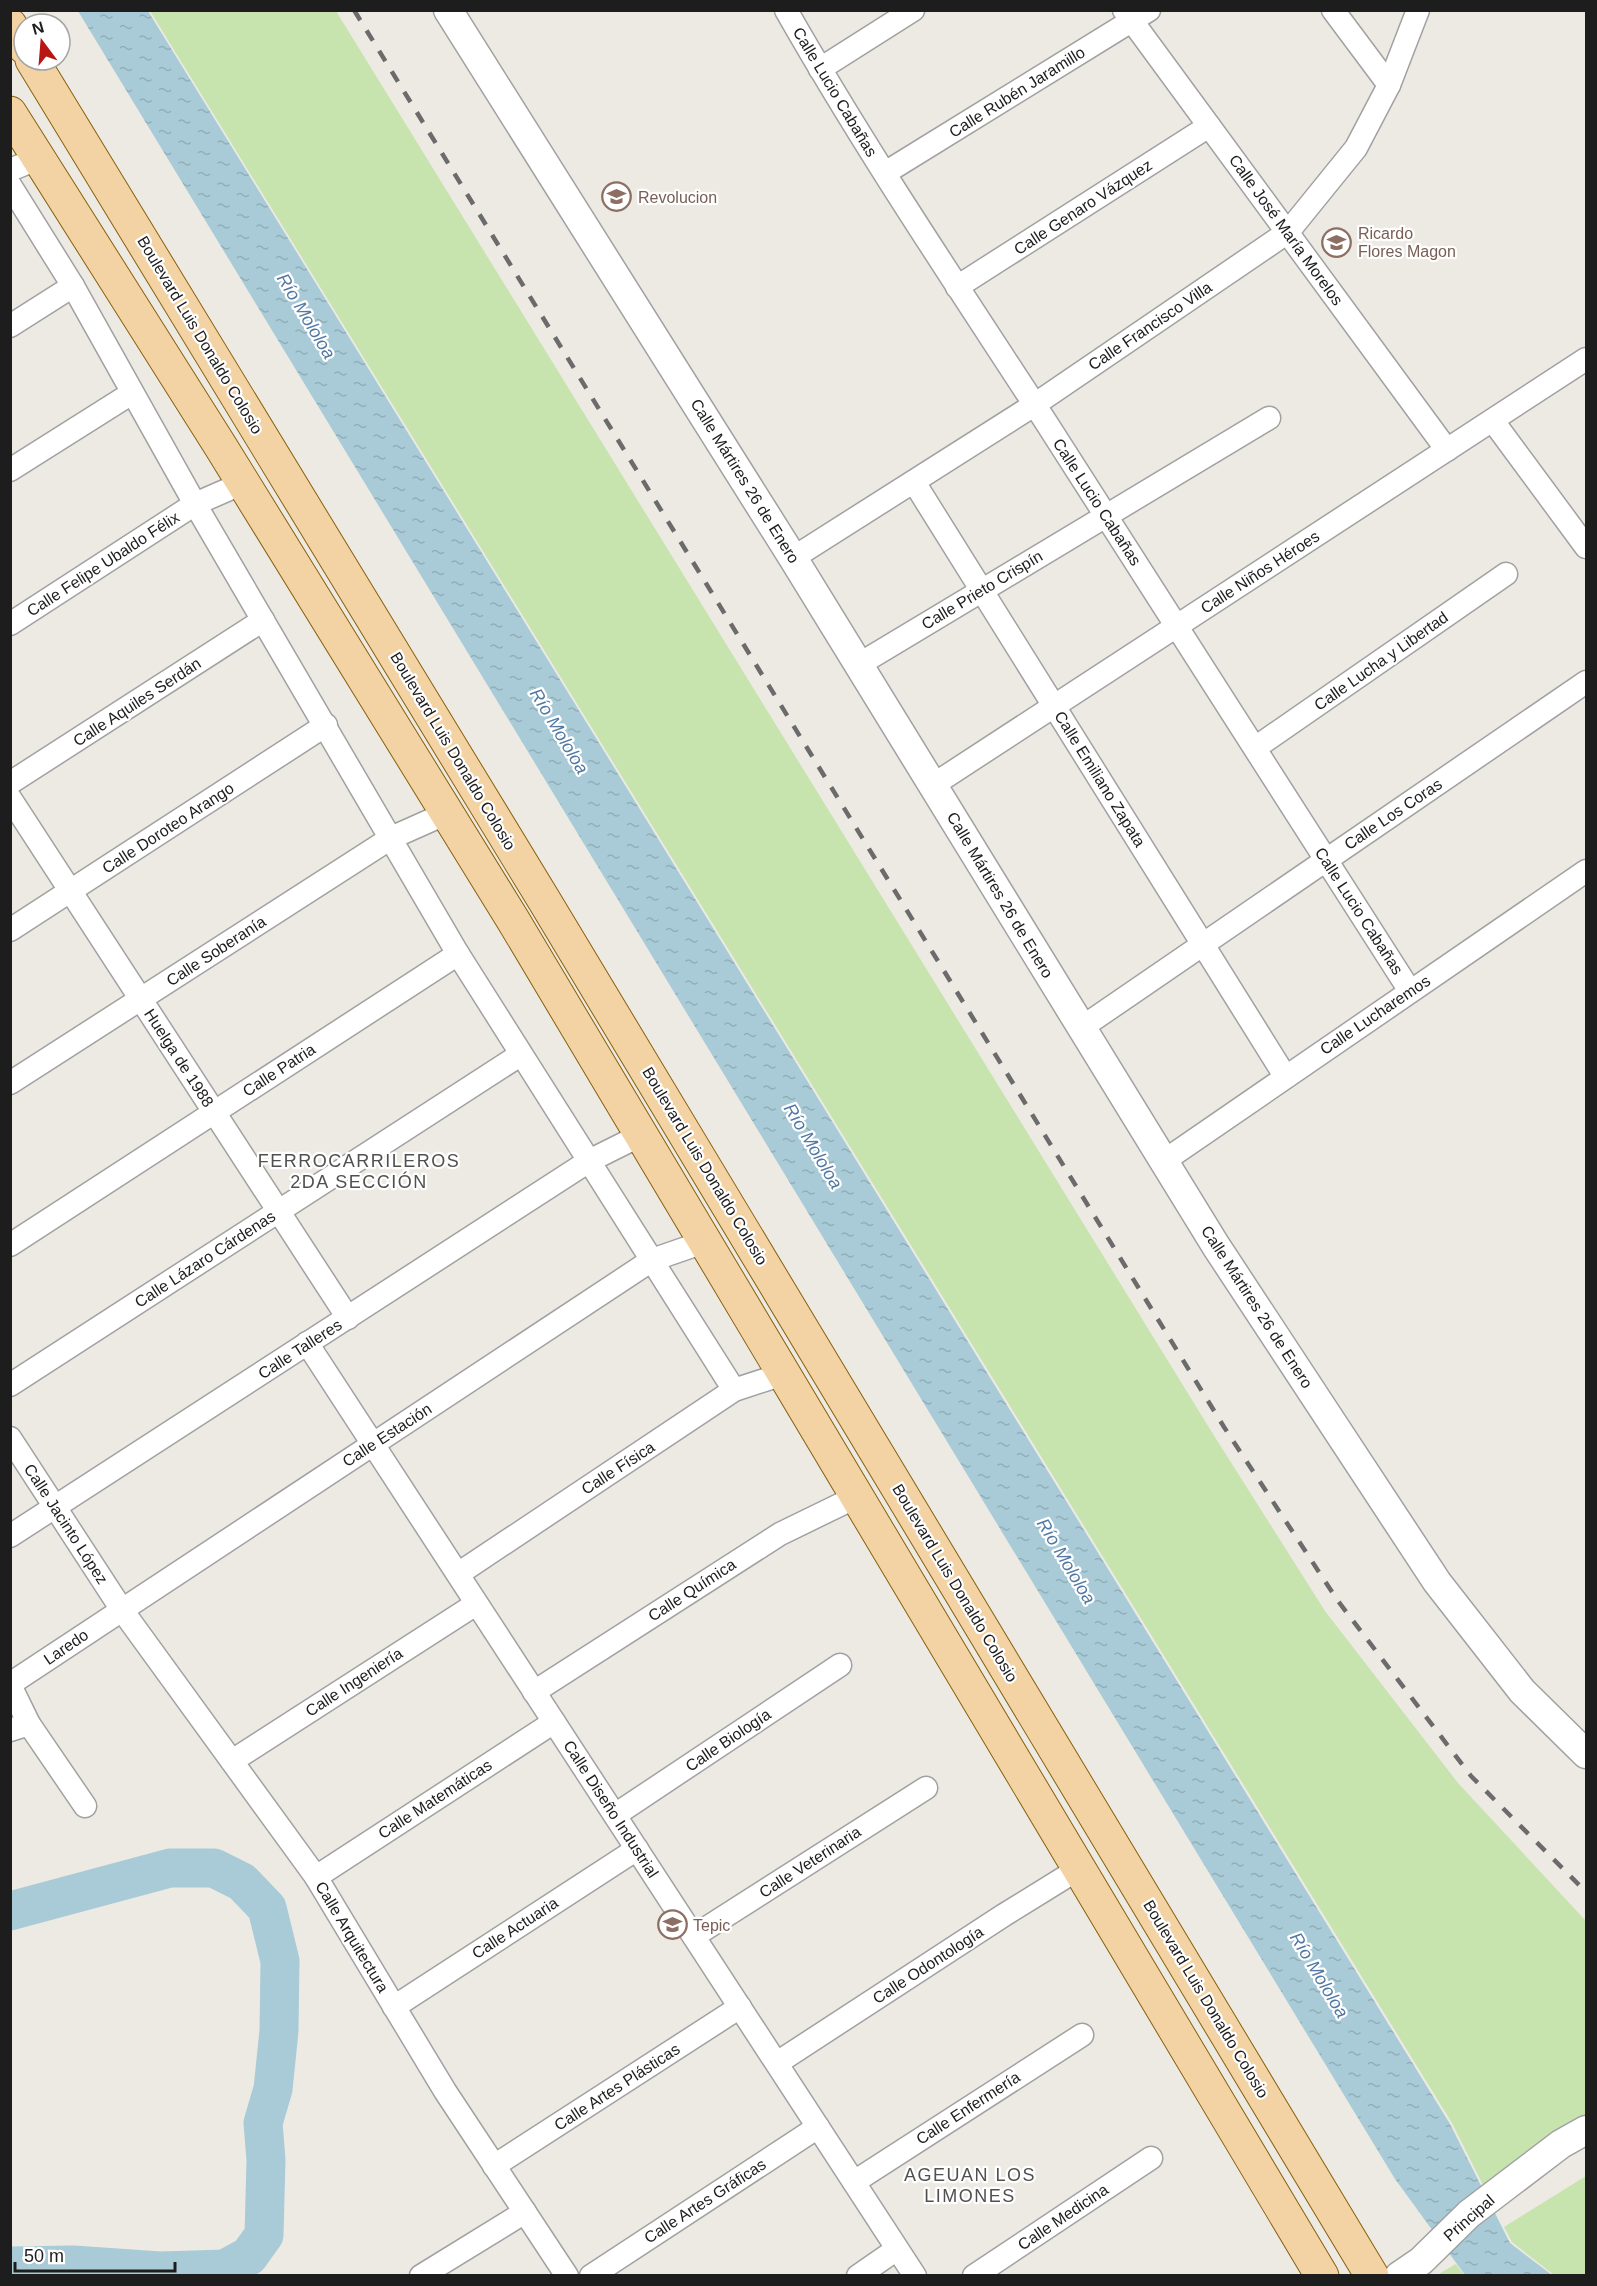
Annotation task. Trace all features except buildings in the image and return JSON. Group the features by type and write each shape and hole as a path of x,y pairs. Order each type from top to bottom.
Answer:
{"main road":[{"name":"Boulevard Luis Donaldo Colosio","path":"39,72 574,950 1372,2276"},
{"path":"10,113 25,164 243,483 447,813 1322,2276"},
{"path":"542,970 574,950"}],"street":[{"name":"Calle Mártires 26 de Enero","path":"447,10 794,558 1216,1246 1437,1582 1522,1691 1587,1755"},
{"name":"Calle Lucio Cabañas","path":"786,10 820,69 957,287 1410,991"},
{"path":"820,69 913,10"},
{"path":"1333,10 1389,85"},
{"name":"Calle Francisco Villa","path":"794,558 1034,405 1288,232 1356,148 1389,85 1418,10"},
{"name":"Calle José María Morelos","path":"1135,14 1209,126 1447,450"},
{"name":"Calle Rubén Jaramillo","path":"885,173 1135,14"},
{"name":"Calle Genaro Vázquez","path":"957,287 1209,126"},
{"path":"10,185 74,286 195,504 458,954 734,1390"},
{"path":"10,326 74,286"},
{"name":"Calle Niños Héroes","path":"933,785 1587,359"},
{"path":"10,470 132,393"},
{"name":"Calle Prieto Crispín","path":"858,665 1269,418"},
{"path":"1493,421 1587,547"},
{"name":"Calle Emiliano Zapata","path":"914,482 1286,1076"},
{"name":"Calle Felipe Ubaldo Félix","path":"10,624 195,504 243,483"},
{"name":"Calle Lucha y Libertad","path":"1255,748 1506,574"},
{"name":"Calle Aquiles Serdán","path":"10,783 263,620"},
{"name":"Calle Los Coras","path":"1081,1028 1587,682"},
{"name":"Calle Doroteo Arango","path":"10,930 326,725"},
{"name":"Huelga de 1988","path":"10,798 348,1318"},
{"name":"Calle Soberanía","path":"10,1083 391,838 447,813"},
{"name":"Calle Lucharemos","path":"1164,1161 1587,871"},
{"name":"Calle Patria","path":"10,1245 458,954"},
{"name":"Calle Lázaro Cárdenas","path":"10,1385 520,1055"},
{"name":"Calle Talleres","path":"10,1536 589,1161 641,1135"},
{"name":"Calle Estación","path":"122,1610 652,1260 704,1242"},
{"name":"Calle Diseño Industrial","path":"307,1343 915,2276"},
{"name":"Calle Física","path":"458,1574 734,1390 783,1374"},
{"name":"Calle Jacinto López","path":"10,1438 122,1610"},
{"name":"Calle Química","path":"534,1692 780,1534 856,1497"},
{"name":"Calle Ingeniería","path":"232,1761 476,1604"},
{"name":"Laredo","path":"85,1806 20,1727 10,1685 122,1610"},
{"name":"Calle Arquitectura","path":"122,1610 316,1877 445,2091 567,2276"},
{"name":"Calle Biología","path":"615,1815 840,1665"},
{"name":"Calle Matemáticas","path":"316,1877 554,1722"},
{"name":"Calle Veterinaria","path":"694,1936 927,1788"},
{"name":"Calle Actuaria","path":"394,2007 637,1848"},
{"name":"Calle Odontología","path":"777,2063 1080,1868"},
{"name":"Calle Artes Plásticas","path":"494,2166 740,2007"},
{"name":"Calle Enfermería","path":"854,2182 1082,2035"},
{"name":"Calle Artes Gráficas","path":"591,2276 818,2127"},
{"name":"Principal","path":"1411,2268 1469,2214 1561,2144 1587,2130"},
{"name":"Calle Medicina","path":"974,2276 1151,2158"},
{"path":"421,2276 525,2212"},
{"path":"858,2276 897,2249"}],"green space":[{"path":"150,11 336,11 1213,1434 1325,1611 1458,1783 1586,1921 1586,2145 1491,2201 1452,2123"},
{"path":"1586,2176 1586,2275 1554,2275 1512,2242 1504,2227"},
{"path":"1456,2264 1464,2275 1437,2275"}],"water":[{"name":"Río Mololoa","path":"78,11 148,11 1450,2124 1510,2243 1552,2275 1465,2275 1395,2179"}],"waterway":[{"path":"10,1911 170,1868 214,1868 242,1882 267,1908 280,1961 279,2031 273,2089 263,2123 266,2160 264,2235 249,2256 225,2269 160,2271 73,2265 10,2266"}],"railway":[{"path":"354,10 1224,1427 1338,1601 1471,1776 1586,1892"}],"place":[{"name":"Revolucion","path":"617,197"},
{"name":"Ricardo Flores Magon","path":"1337,242"},
{"name":"Tepic","path":"672,1925"}],"district":[{"name":"FERROCARRILEROS 2DA SECCIÓN","path":"359,1171"},
{"name":"AGEUAN LOS LIMONES","path":"970,2185"}]}
